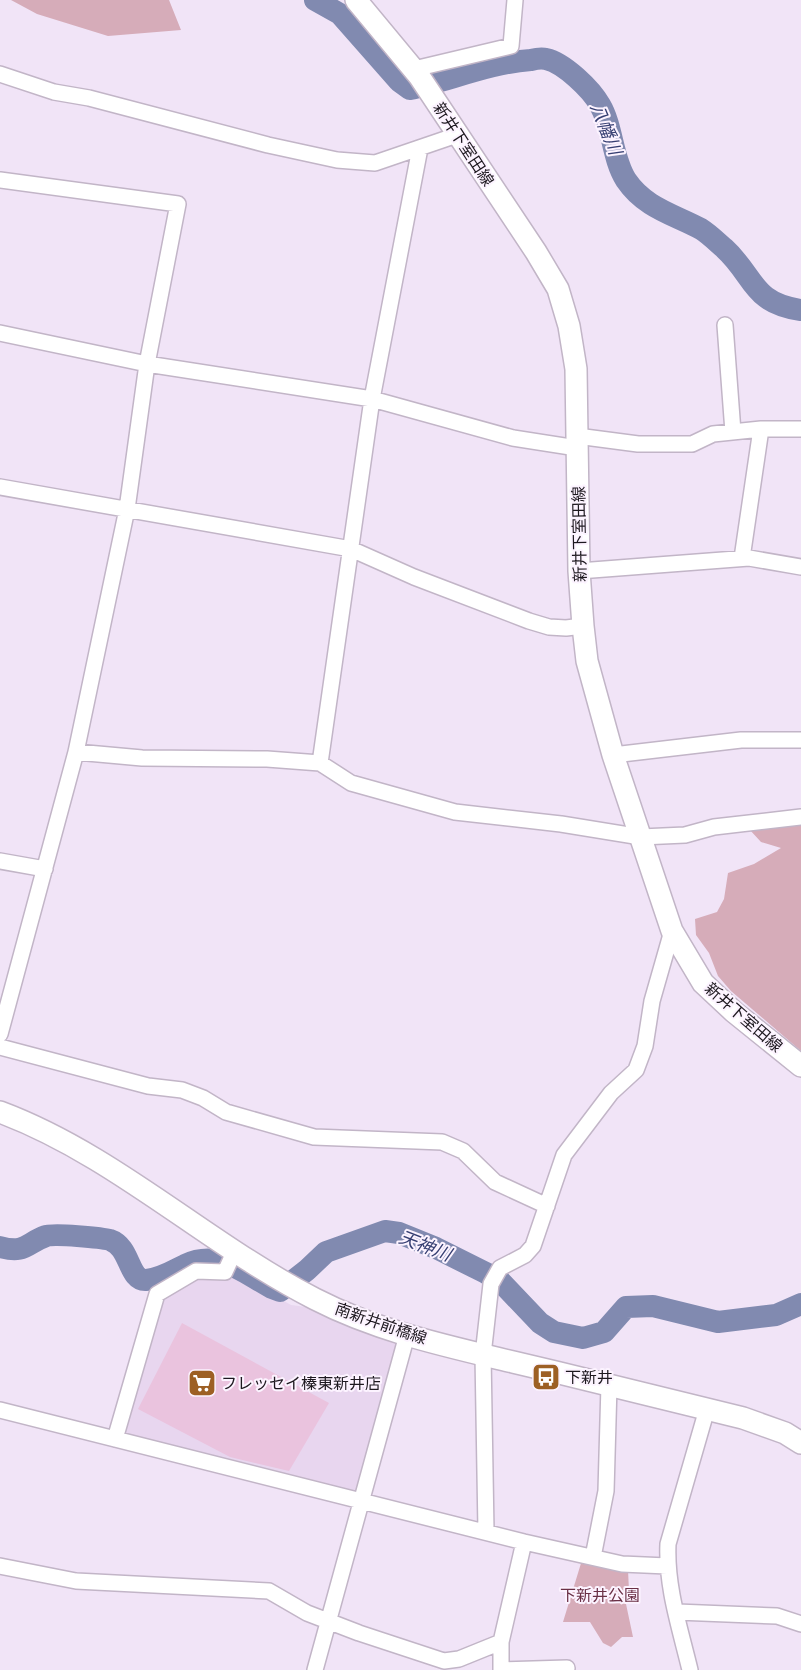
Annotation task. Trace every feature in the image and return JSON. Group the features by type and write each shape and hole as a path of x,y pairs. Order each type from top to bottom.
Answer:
{"main road":[{"name":"新井下室田線","path":"356,0 417,72 536,252 558,289 569,326 576,369 579,571 587,661 613,755 672,931 703,983 734,1012 801,1066"},
{"name":"南新井前橋線","path":"0,1112 36,1127 81,1151 315,1299 367,1321 407,1335 707,1409 767,1426 801,1443"}],"street":[{"path":"417,72 511,46 515,0"},
{"path":"0,74 54,92 89,98 268,145 337,160 375,163 457,135"},
{"path":"320,764 372,399 420,148"},
{"path":"0,180 178,204 147,364 127,509 76,752 0,1034"},
{"path":"725,325 733,432"},
{"path":"0,333 147,364 372,399 513,438 577,442 692,444 713,434 761,429 801,429"},
{"path":"742,558 761,429"},
{"path":"0,487 351,549 414,577 529,621 549,627 583,626"},
{"path":"579,571 742,558 801,567"},
{"path":"613,755 741,740 801,740"},
{"path":"76,752 142,758 267,759 320,764 351,783 455,812 561,824 641,837 684,835 714,827 801,817"},
{"path":"0,861 45,869"},
{"path":"486,1531 483,1354 491,1284 500,1268 525,1255 533,1246 564,1155 611,1092 636,1070 645,1046 652,1001 672,931"},
{"path":"0,1046 148,1086 182,1090 204,1098 226,1112 314,1138 442,1142 463,1151 495,1182 547,1206"},
{"path":"115,1439 158,1294 196,1271 225,1272 235,1250"},
{"path":"315,1670 360,1500 407,1335"},
{"path":"593,1557 606,1491 609,1385"},
{"path":"690,1670 667,1566 668,1544 707,1409"},
{"path":"0,1410 524,1542 622,1564 667,1566"},
{"path":"524,1542 500,1642 502,1670 566,1668"},
{"path":"0,1566 76,1581 269,1591 308,1613 328,1619 359,1633 444,1661 459,1659 500,1642"},
{"path":"677,1612 777,1616 801,1624"}],"shaded area":[{"path":"230,1270 291,1305 306,1307 395,1343 396,1350 357,1493 122,1433 158,1299 186,1279"}],"green space":[{"path":"11,0 169,0 181,30 108,36 37,14"},
{"path":"801,821 801,1051 731,991 718,976 709,953 696,935 695,919 717,912 724,899 728,873 754,864 781,848 761,842 749,829"},
{"name":"下新井公園","path":"582,1560 628,1570 629,1591 626,1604 633,1637 622,1637 611,1647 603,1643 590,1622 563,1622"}],"building":[{"path":"182,1323 329,1403 289,1471 230,1457 138,1409"}],"waterway":[{"name":"八幡川","path":"315,0 340,14 399,81 410,89 485,68 539,59 553,61 569,71 584,84 600,105 608,123 621,171 634,190 651,204 701,229 710,236 734,258 763,295 772,301 801,310"},
{"name":"天神川","path":"0,1247 9,1249 21,1248 50,1235 105,1239 117,1244 122,1249 132,1270 140,1279 156,1278 185,1265 209,1260 220,1261 240,1269 280,1291 326,1252 385,1231 399,1233 436,1248 501,1282 540,1323 554,1332 583,1338 604,1332 626,1307 653,1306 718,1322 776,1315 801,1304"}],"place":[{"name":"下新井","path":"546,1377"},
{"name":"フレッセイ榛東新井店","path":"202,1383"}]}
